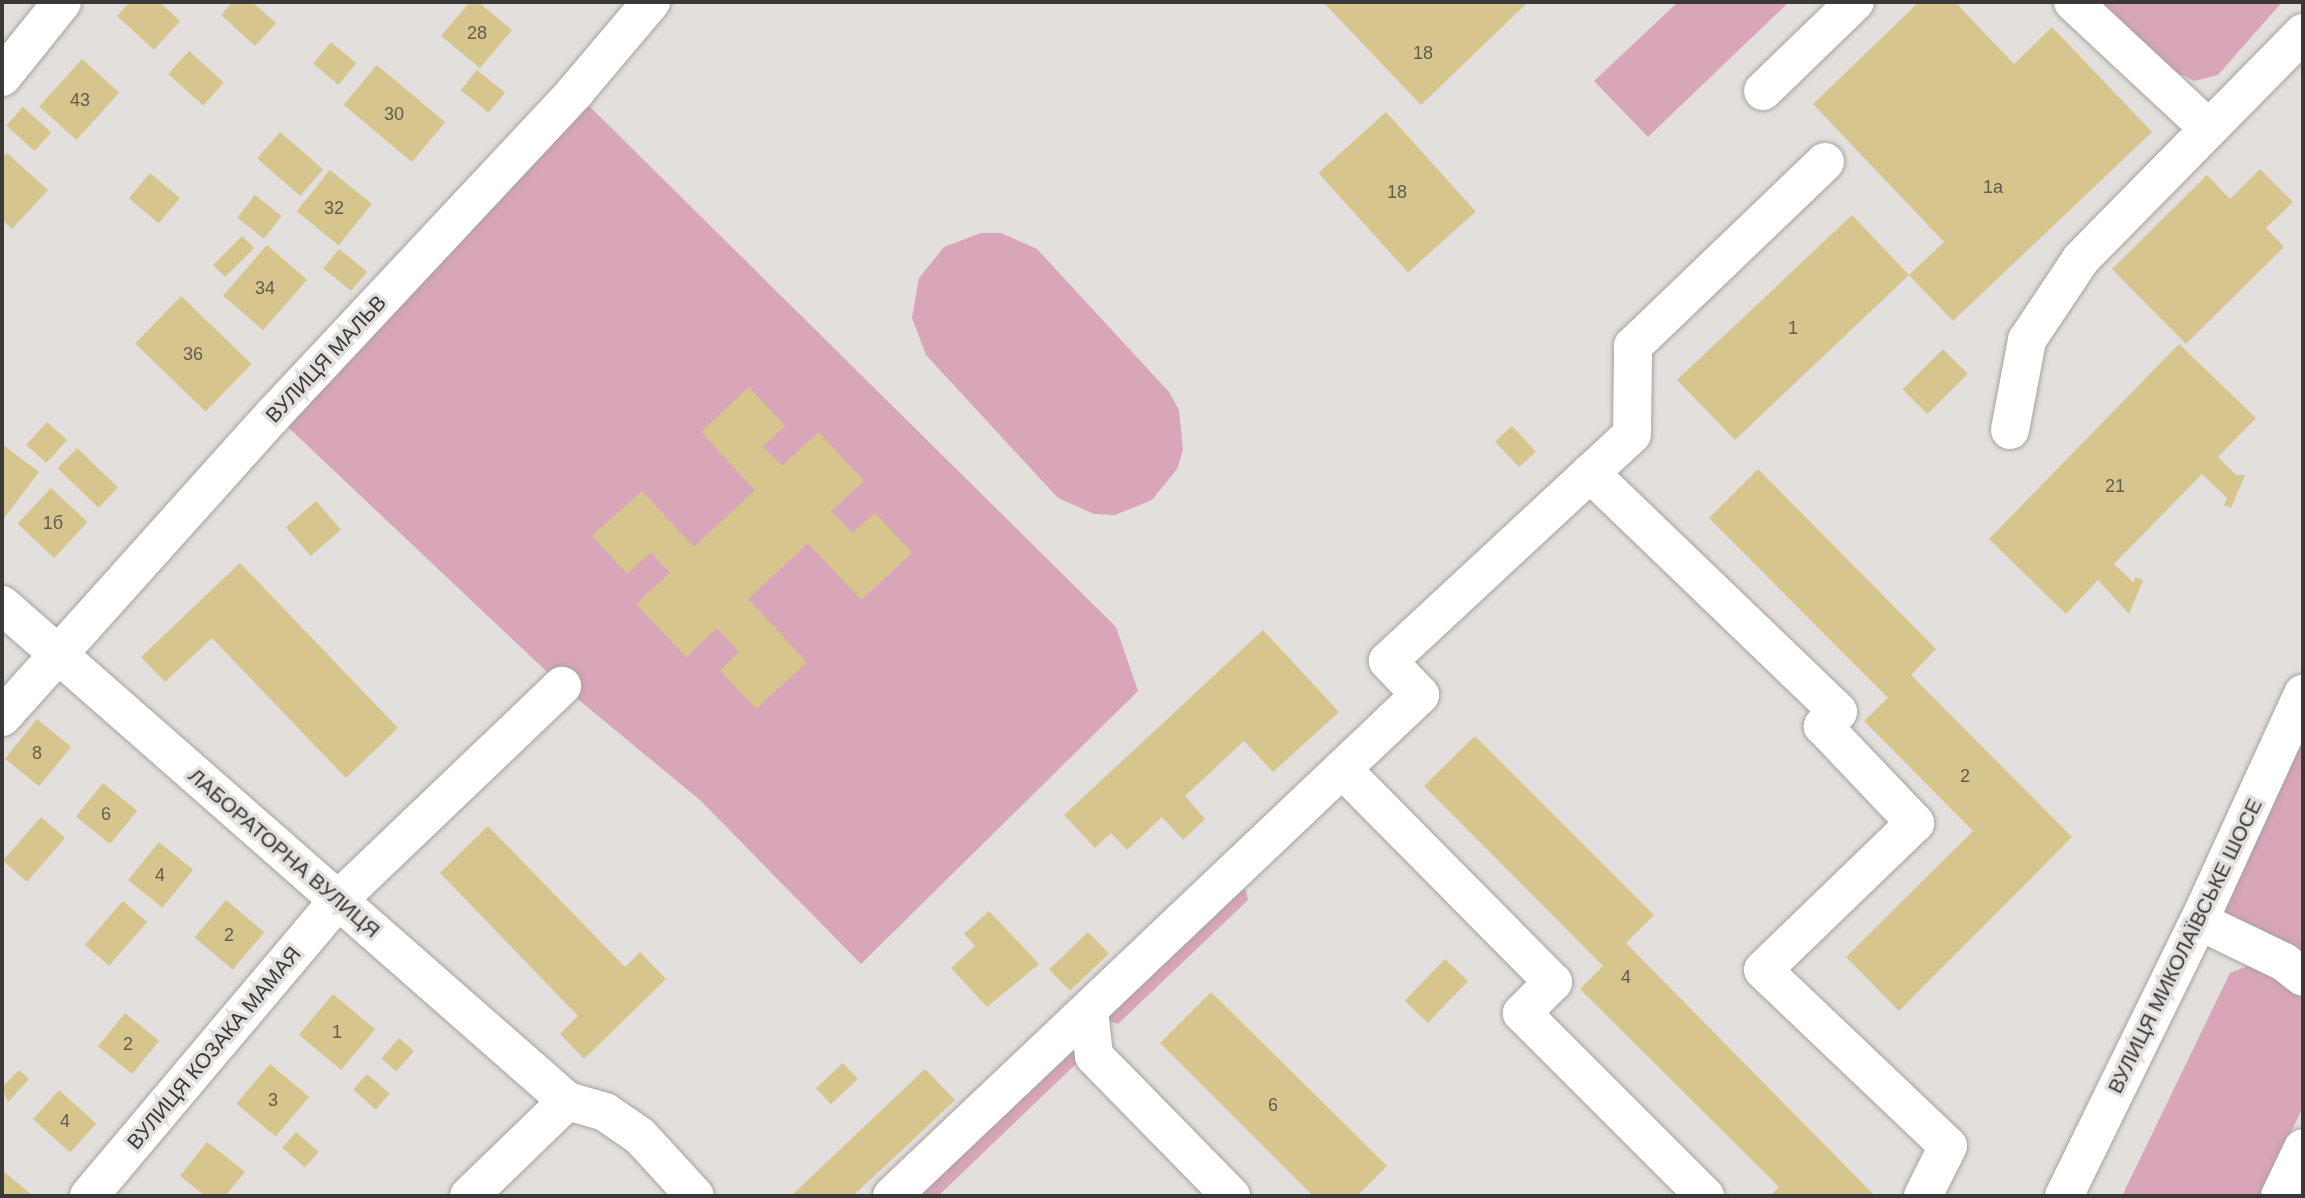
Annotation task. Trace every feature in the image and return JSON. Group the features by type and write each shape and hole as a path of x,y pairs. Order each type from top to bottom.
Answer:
{"street":[{"path":"2,77 62,2"},
{"name":"ВУЛИЦЯ МАЛЬВ","path":"2,717 274,414 575,92 651,2"},
{"path":"1763,91 1855,2"},
{"path":"2073,2 2208,128"},
{"path":"2010,430 2027,340 2081,259 2303,33"},
{"path":"892,1196 1420,695 1388,660 1632,434 1633,346 1825,162"},
{"path":"1590,473 1838,712 1823,726 1915,823 1763,970 1948,1146 1923,1196"},
{"name":"ЛАБОРАТОРНА ВУЛИЦЯ","path":"2,605 567,1101"},
{"name":"ВУЛИЦЯ КОЗАКА МАМАЯ","path":"89,1196 338,900 562,686"},
{"name":"ВУЛИЦЯ МИКОЛАЇВСЬКЕ ШОСЕ","path":"2064,1196 2199,921 2303,694"},
{"path":"1342,769 1553,982 1522,1013 1705,1196"},
{"path":"2199,921 2284,962 2303,977"},
{"path":"1089,1010 1094,1056 1231,1196"},
{"path":"469,1196 567,1101 605,1112 640,1136 695,1196"},
{"path":"2280,1196 2303,1149"}],"shaded area":[{"path":"1678,2 1789,2 1648,137 1594,81"},
{"path":"2100,2 2282,2 2218,75 2194,81 2176,72"},
{"path":"575,92 1116,627 1138,691 861,964 701,801 562,686 274,414"},
{"path":"981,233 1001,233 1037,249 1169,392 1179,410 1183,450 1177,469 1152,500 1115,515 1094,514 1058,498 926,355 912,318 919,278 944,247"},
{"path":"2303,694 2303,977 2199,921"},
{"path":"1237,888 1246,890 1248,900 1118,1024 1109,1021 1107,1013"},
{"path":"2250,965 2303,995 2303,1107 2260,1196 2122,1196 2230,973"},
{"path":"1067,1051 1075,1054 1078,1062 938,1196 916,1196"}],"building":[{"path":"130,2 159,2 180,21 154,50 117,16"},
{"path":"233,2 252,2 276,23 255,46 221,15"},
{"path":"470,2 478,2 512,30 480,68 441,36"},
{"path":"1323,2 1528,2 1421,105"},
{"path":"1919,2 1955,2 2014,64 2052,27 2152,132 1953,321 1909,275 1944,242 1813,104"},
{"path":"331,42 356,63 338,85 313,63"},
{"path":"189,51 224,82 203,105 168,74"},
{"path":"82,59 119,92 76,140 39,107"},
{"path":"377,65 445,122 412,162 344,105"},
{"path":"477,70 505,93 489,113 461,90"},
{"path":"23,107 51,132 35,151 6,126"},
{"path":"1386,112 1476,212 1408,272 1318,173"},
{"path":"280,132 323,169 300,196 257,158"},
{"path":"7,153 48,190 12,229 2,219 2,158"},
{"path":"2260,169 2293,202 2266,228 2284,247 2186,344 2112,269 2207,175 2230,199"},
{"path":"330,170 372,204 339,245 297,211"},
{"path":"150,173 180,198 159,223 129,198"},
{"path":"255,195 282,216 264,239 237,218"},
{"path":"1852,215 1909,275 1735,440 1677,380"},
{"path":"242,236 254,248 225,277 213,265"},
{"path":"267,245 307,280 263,330 223,296"},
{"path":"339,249 367,272 351,291 323,268"},
{"path":"181,296 251,364 206,412 135,343"},
{"path":"2179,344 2256,418 2218,457 2236,475 2245,475 2231,508 2224,505 2227,498 2202,474 2114,564 2134,583 2135,577 2143,580 2129,614 2098,580 2066,614 1989,539"},
{"path":"1943,349 1968,374 1927,414 1903,389"},
{"path":"749,387 785,426 763,447 782,466 819,432 864,481 831,511 852,533 875,513 912,553 861,600 808,543 748,599 807,662 756,709 720,670 739,652 717,628 686,657 636,604 670,573 651,552 627,574 592,536 642,491 694,547 755,490 701,432"},
{"path":"47,422 67,440 46,463 26,445"},
{"path":"1512,426 1536,452 1519,467 1495,442"},
{"path":"2,444 39,472 4,518 2,516"},
{"path":"77,448 118,488 99,508 58,468"},
{"path":"1758,469 1936,649 1911,675 2072,837 1899,1011 1846,957 1973,831 1864,721 1888,698 1709,518"},
{"path":"51,488 88,522 54,558 18,524"},
{"path":"316,501 341,530 311,556 286,527"},
{"path":"240,563 398,728 346,778 212,638 165,682 141,657"},
{"path":"1263,630 1339,712 1273,772 1244,741 1185,796 1205,819 1183,840 1162,817 1127,850 1111,833 1095,848 1064,815"},
{"path":"37,719 71,747 39,786 5,759"},
{"path":"1475,736 1654,915 1626,943 1875,1196 1770,1196 1779,1187 1580,989 1603,966 1424,786"},
{"path":"103,783 137,811 110,844 76,816"},
{"path":"41,817 65,838 27,882 3,861"},
{"path":"488,826 625,967 640,952 666,979 584,1059 560,1034 578,1016 440,873"},
{"path":"159,842 193,870 162,908 128,880"},
{"path":"226,900 264,932 233,970 195,938"},
{"path":"123,901 147,922 109,966 85,945"},
{"path":"989,911 1039,964 987,1007 951,968 975,946 964,934"},
{"path":"1088,932 1109,954 1070,991 1049,970"},
{"path":"1445,959 1468,981 1428,1023 1405,1001"},
{"path":"1211,992 1387,1166 1357,1196 1313,1196 1160,1043"},
{"path":"333,994 375,1029 341,1070 299,1035"},
{"path":"125,1013 159,1041 132,1074 98,1046"},
{"path":"399,1038 414,1051 396,1071 381,1058"},
{"path":"843,1063 858,1079 831,1104 816,1088"},
{"path":"270,1064 309,1097 276,1137 237,1104"},
{"path":"925,1069 955,1100 853,1196 791,1196"},
{"path":"19,1070 29,1079 8,1102 2,1088"},
{"path":"367,1074 390,1094 376,1110 353,1090"},
{"path":"59,1090 96,1123 70,1152 33,1119"},
{"path":"296,1132 319,1152 305,1168 282,1148"},
{"path":"207,1142 245,1172 225,1196 205,1196 180,1176"},
{"path":"2,1170 32,1195 2,1196"}]}
